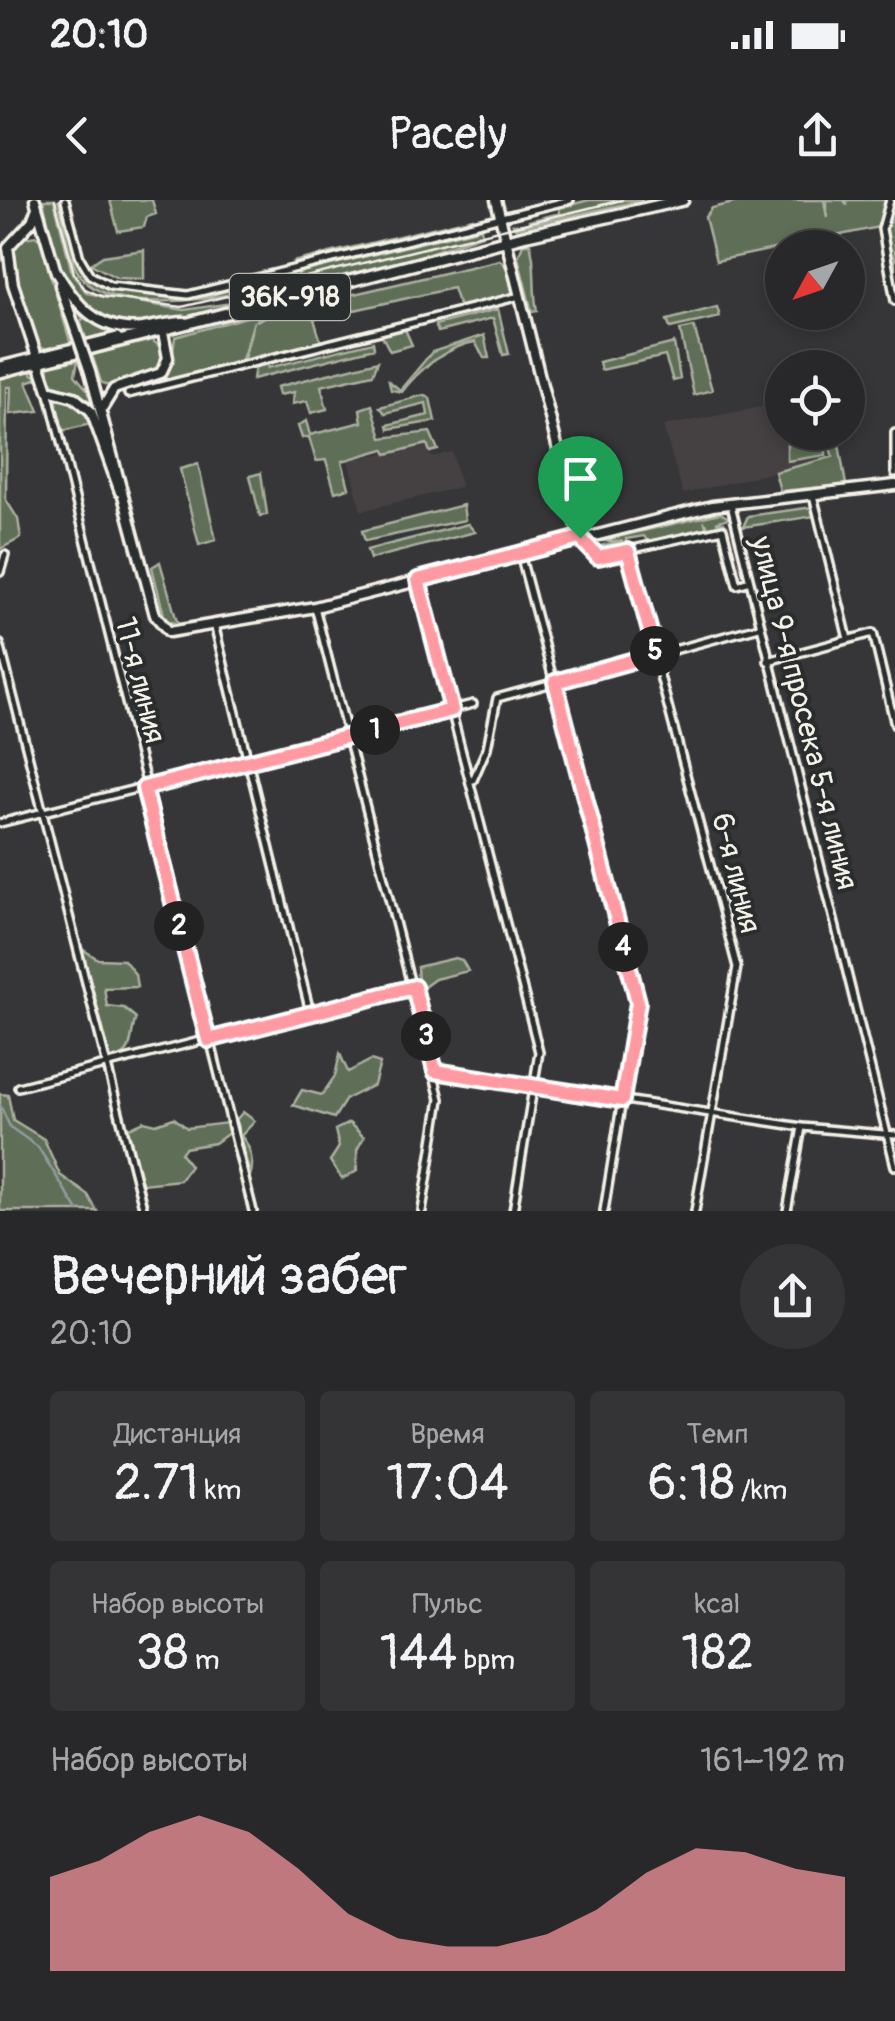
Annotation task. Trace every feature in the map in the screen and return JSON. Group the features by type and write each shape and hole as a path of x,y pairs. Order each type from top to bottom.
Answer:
{"main road":[{"path":"496,200 580,538"},
{"name":"36К-918","path":"0,368 163,332 506,241 684,200"},
{"path":"36,204 32,221 8,247 8,258 38,360 48,390 74,397 91,411 112,478 126,500"},
{"path":"36,204 102,411 156,614 165,631 315,607 730,503 895,485"},
{"path":"20,233 37,232 45,238"},
{"path":"55,269 76,302 101,322 130,328 184,322"},
{"name":"36К-918","path":"38,360 198,321"},
{"path":"102,411 107,395 114,389 161,373 168,358 163,332"},
{"path":"90,374 114,389"}],"street":[{"path":"64,200 80,258 90,275 110,286 147,292 208,292 570,200"},
{"path":"890,200 882,229 895,301"},
{"path":"128,394 520,296"},
{"name":"11-я линия","path":"48,390 144,788 253,1211"},
{"path":"895,433 895,473"},
{"path":"813,492 848,640"},
{"name":"улица 9-я просека 5-я линия","path":"730,503 758,628 891,1136 895,1166"},
{"path":"580,538 598,557 723,528 737,585 747,582"},
{"path":"729,552 740,549"},
{"name":"6-я линия","path":"628,551 736,967 695,1211"},
{"path":"520,554 638,1002 604,1211"},
{"path":"0,572 5,555"},
{"path":"418,580 538,1052 513,1211"},
{"path":"315,607 440,1099 422,1211"},
{"path":"214,624 310,1012"},
{"path":"472,781 488,748 497,698 758,628"},
{"path":"768,661 873,634 895,725"},
{"path":"0,644 144,1211"},
{"path":"0,823 473,704"},
{"path":"18,1088 414,987"},
{"path":"435,1071 802,1127 891,1136"},
{"path":"787,1211 802,1127"}],"shaded area":[{"path":"765,406 765,450 830,450 833,458 683,494 663,426"},
{"path":"428,444 431,457 452,452 461,487 361,511 348,460"}],"green space":[{"path":"43,200 54,200 72,273 87,293 184,310 232,303 203,313 139,324 113,322 93,314 77,299 66,280"},
{"path":"58,200 80,268 102,287 195,299 246,286 247,291 207,298 181,301 107,294 88,284 76,269"},
{"path":"110,200 152,200 156,214 147,217 144,227 118,231"},
{"path":"589,200 643,200 529,225 529,221 560,213 559,208"},
{"path":"746,200 824,200 827,218 827,200 844,200 847,205 846,200 886,200 879,227 765,230 765,251 716,261 705,217 712,208"},
{"path":"888,212 895,214 895,295 885,234"},
{"path":"473,218 475,224 294,269 293,262"},
{"path":"481,228 482,235 341,280 254,296 252,290 298,279 298,273"},
{"path":"36,236 72,348 54,352 39,346 13,266 12,254 18,239"},
{"path":"523,244 530,244 533,260 537,311 532,312 518,257"},
{"path":"144,250 144,279 117,278 91,264 103,256"},
{"path":"500,260 507,268 513,293 460,309 453,288 314,319 322,345 243,363 254,321 241,363 153,383 171,366 175,337 268,311 256,321 273,313"},
{"path":"73,305 95,321 148,330 88,344 80,321 83,319"},
{"path":"717,307 720,317 670,328 667,320"},
{"path":"498,309 509,354 503,355 493,318 438,332 435,325"},
{"path":"404,327 412,345 390,351 381,334"},
{"path":"694,327 712,390 694,395 680,330"},
{"path":"484,335 489,358 484,358 475,342 464,345 432,362 402,392 391,390 389,381 400,390 432,352"},
{"path":"152,340 164,350 157,371 110,387 101,382 92,355"},
{"path":"373,342 374,348 253,379 255,367 268,363 268,368"},
{"path":"674,343 680,379 673,381 665,356 601,370 599,362"},
{"path":"78,360 75,375 89,392 98,416 82,396 50,388 48,366"},
{"path":"378,361 373,374 321,386 327,409 311,413 307,401 292,404 294,392 279,395 277,387"},
{"path":"29,371 38,378 27,382 39,411 10,414 11,387 7,387 6,500 18,519 21,538 0,549 0,378"},
{"path":"424,395 430,398 435,421 389,429 388,425 428,415 426,403 385,413 380,407"},
{"path":"58,399 80,403 95,423 62,431 55,404"},
{"path":"372,405 382,438 430,432 438,450 430,452 427,444 387,454 384,449 342,461 349,488 335,492 326,460 316,461 309,437 302,438 298,426 306,421 310,435 362,422 360,409"},
{"path":"787,450 826,450 826,455 787,461"},
{"path":"831,450 840,450 846,485 780,491 775,472 833,457"},
{"path":"198,464 216,540 199,545 180,469"},
{"path":"261,473 267,514 260,516 250,476"},
{"path":"463,505 465,520 365,541 362,531"},
{"path":"814,507 815,516 743,527 748,516"},
{"path":"720,513 729,518 716,522 725,523 709,527 705,523 706,527 649,543 644,536 626,539 627,549 601,555 600,546 623,541 600,541"},
{"path":"468,524 475,532 370,559 367,550"},
{"path":"160,562 178,625 165,619 152,567"},
{"path":"82,949 98,959 124,960 135,974 137,987 104,988 107,1006 124,1008 136,1018 128,1050 119,1057 111,1059"},
{"path":"455,958 462,960 468,971 435,979 424,987 418,983 417,967"},
{"path":"340,1054 348,1072 371,1060 380,1063 374,1085 346,1099 334,1118 293,1105 302,1090 322,1095 335,1076"},
{"path":"0,1094 8,1095 13,1120 44,1139 60,1175 88,1195 97,1211 0,1211"},
{"path":"243,1112 255,1121 241,1136 251,1155 250,1176 236,1120"},
{"path":"174,1118 187,1128 227,1123 230,1132 215,1143 185,1148 181,1153 190,1166 180,1180 142,1184 127,1129 144,1121 156,1124"},
{"path":"349,1123 364,1137 357,1150 357,1171 342,1179 330,1161 339,1147 335,1130"}],"waterway":[{"path":"892,220 895,245"},
{"path":"0,1105 10,1127 38,1147 78,1211"}],"tram line":[{"path":"55,200 74,273 85,289 103,297 182,307 622,200"}],"route":[{"path":"580,538 584,548 598,557 628,551 656,654 555,682 638,1002 622,1100 435,1071 414,987 208,1040 144,788 452,710 418,580 580,538"}]}
